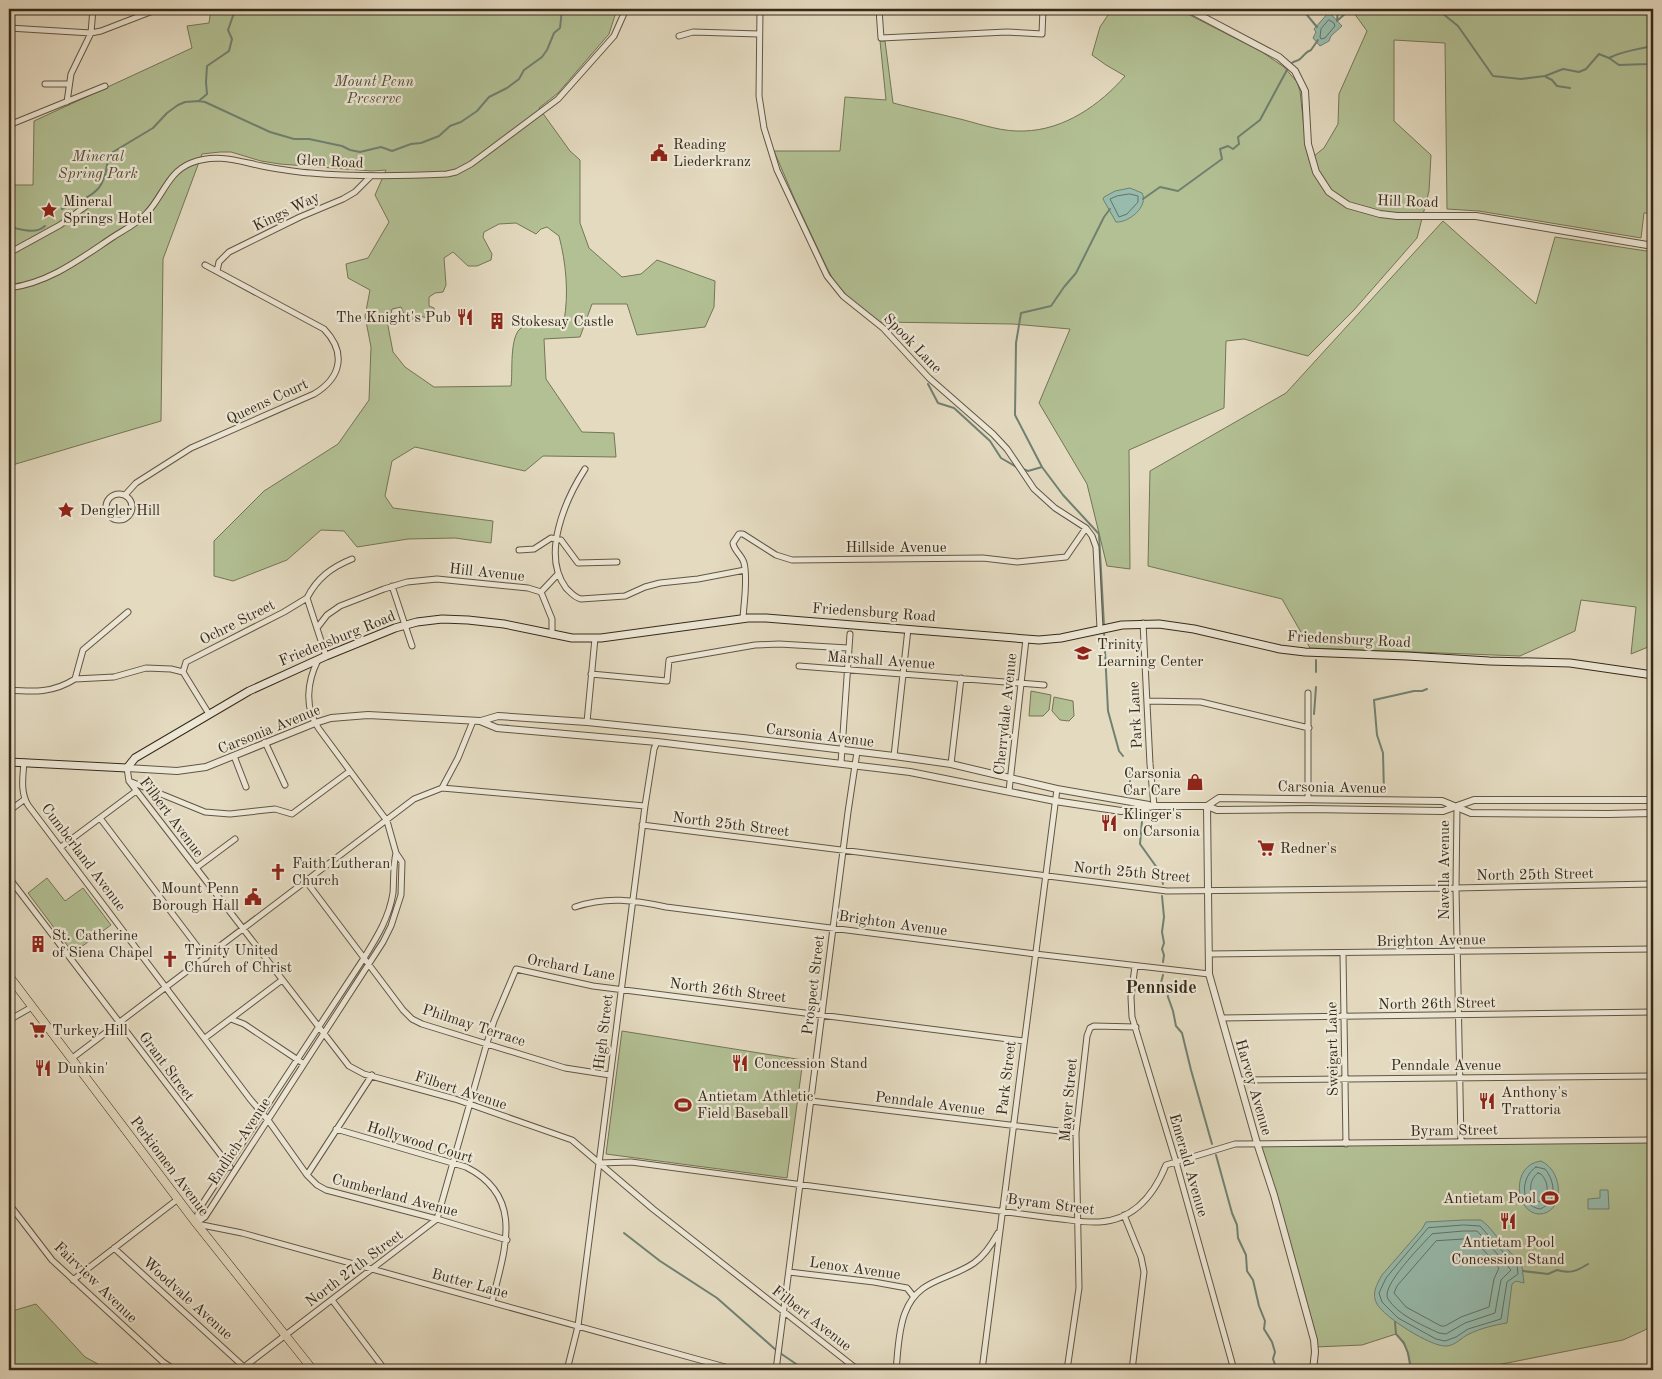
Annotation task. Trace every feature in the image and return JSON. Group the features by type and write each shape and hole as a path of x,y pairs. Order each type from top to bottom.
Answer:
{"main road":[{"name":"Friedensburg Road","path":"127,768 135,758 249,691 318,659 404,625 432,619 504,624 572,638 616,637 743,618 766,618 1050,640 1122,625 1174,625 1280,649 1305,652 1485,661 1570,663 1653,675"},
{"path":"9,762 127,768"},
{"name":"Perkiomen Avenue","path":"9,976 196,1223 312,1370"}],"street":[{"path":"67,102 72,74 91,33 93,9"},
{"path":"9,28 91,33 158,9"},
{"name":"Glen Road","path":"9,288 42,279 72,265 144,216 157,201 170,179 192,162 208,158 229,158 285,170 371,176 448,174 456,172 471,164 558,99 614,36 626,9"},
{"name":"Spook Lane","path":"760,9 759,96 764,128 777,170 827,276 843,296 883,328 929,378 998,439 1040,496 1086,528"},
{"path":"879,9 881,38 1007,32 1042,34 1043,9"},
{"name":"Hill Road","path":"1188,9 1279,57 1295,71 1305,91 1308,144 1316,172 1329,192 1348,206 1380,214 1476,216 1653,246"},
{"path":"680,36 693,32 759,34"},
{"path":"45,84 69,84"},
{"path":"9,125 105,86"},
{"name":"Kings Way","path":"217,271 220,262 229,252 355,192 371,176"},
{"path":"9,253 60,225 90,203"},
{"name":"Queens Court","path":"125,495 136,483 177,456 191,448 314,394 330,383 336,374 338,365 336,346 332,337 324,329 205,265"},
{"path":"584,469 566,508 556,538 555,560 558,574 570,593 576,598 581,599 626,596 645,587 660,583 698,579 745,570 743,618"},
{"name":"Queens Court","path":"112,495 125,495 132,506 130,515 118,521 110,518 105,510 106,502 112,495"},
{"path":"1086,528 1092,536 1096,547 1100,629"},
{"name":"Hillside Avenue","path":"745,570 744,561 732,543 739,534 743,534 776,555 792,560 983,558 1026,562 1066,557 1086,528"},
{"path":"519,550 529,550 551,538 556,538 561,540 578,563 617,562"},
{"path":"326,656 307,598 316,582 328,572 352,559"},
{"name":"Hill Avenue","path":"317,628 327,615 340,606 392,586 416,580 437,579 528,588 541,592 558,574"},
{"path":"392,586 412,646"},
{"path":"541,592 552,619 552,635"},
{"name":"Ochre Street","path":"183,672 186,662 284,612 307,598"},
{"path":"75,678 83,650 128,612"},
{"name":"Park Lane","path":"1143,624 1154,806"},
{"path":"894,756 908,629"},
{"path":"841,764 850,634"},
{"path":"586,722 595,638"},
{"name":"Cherrydale Avenue","path":"1009,791 1026,639"},
{"name":"Marshall Avenue","path":"591,674 666,681 670,660 735,648 779,644 848,648"},
{"name":"Endlich Avenue","path":"196,1223 205,1216 369,964 391,926 401,895 402,862 396,853 387,821 310,714 309,691 313,670 318,659"},
{"name":"Marshall Avenue","path":"799,666 1044,685"},
{"path":"9,690 55,690 75,678 114,677 146,668 171,669 183,672 209,714"},
{"path":"951,764 960,678"},
{"path":"1308,693 1308,799"},
{"path":"1147,701 1200,702 1308,728"},
{"name":"Carsonia Avenue","path":"127,768 186,770 206,767 315,722 331,718 368,715 480,721 498,716 586,722 894,756 951,764 1057,789 1154,806"},
{"path":"442,788 458,758 473,721"},
{"name":"Carsonia Avenue","path":"480,721 497,728 658,742 910,772 1055,801 1121,811 1154,806 1207,806 1217,810 1443,811 1474,800 1653,800"},
{"path":"265,742 285,785"},
{"name":"High Street","path":"567,1370 578,1326 642,825 654,749 658,742"},
{"name":"Prospect Street","path":"776,1370 857,752"},
{"path":"234,756 246,787"},
{"name":"Cumberland Avenue","path":"24,762 24,799 268,1120 307,1175 317,1185 326,1190 437,1219 506,1240"},
{"name":"Filbert Avenue","path":"127,768 129,781 136,791 349,1066 572,1140 654,1209 858,1370"},
{"path":"129,781 191,807 217,814 276,808 292,814 350,771"},
{"path":"71,1059 414,799 442,788 645,806"},
{"name":"Park Street","path":"982,1370 1057,789"},
{"path":"61,847 136,791"},
{"name":"Carsonia Avenue","path":"1207,806 1219,798 1442,801 1471,813 1653,813"},
{"path":"9,811 24,799"},
{"name":"Harvey Avenue","path":"1207,806 1209,974 1257,1143 1274,1195 1314,1340 1314,1370"},
{"name":"Navella Avenue","path":"1456,807 1461,1142"},
{"path":"100,818 206,958"},
{"name":"North 25th Street","path":"642,825 843,852 1167,891 1653,884"},
{"path":"196,868 235,839"},
{"name":"Endlich Avenue","path":"196,1223 199,1209 364,958 384,924 391,905 394,879 393,863 396,853"},
{"name":"Grant Street","path":"9,878 234,1172"},
{"name":"Philmay Terrace","path":"306,881 402,1010 412,1019 422,1024 565,1068 610,1075"},
{"path":"9,891 15,886"},
{"name":"Brighton Avenue","path":"576,907 592,901 633,900 666,907 1209,974"},
{"name":"Brighton Avenue","path":"1209,954 1343,954 1653,949"},
{"name":"Sweigart Lane","path":"1343,954 1346,1144"},
{"name":"Emerald Avenue","path":"1135,966 1131,997 1132,1017 1176,1162 1234,1370"},
{"name":"Orchard Lane","path":"487,1043 494,1021 516,970 593,986 621,989"},
{"path":"205,1038 282,980"},
{"name":"North 26th Street","path":"621,989 1024,1041"},
{"path":"9,1020 32,1007"},
{"name":"North 26th Street","path":"1222,1018 1653,1012"},
{"path":"231,1019 244,1024 304,1064"},
{"name":"Mayer Street","path":"1067,1370 1079,1288 1076,1134 1088,1036 1090,1028 1099,1026 1136,1027"},
{"path":"437,1219 487,1043"},
{"path":"307,1175 372,1075"},
{"name":"Penndale Avenue","path":"1239,1080 1653,1076"},
{"name":"Penndale Avenue","path":"811,1101 1076,1134"},
{"name":"Hollywood Court","path":"336,1129 454,1162 484,1178 497,1194 506,1217 506,1240 492,1302"},
{"name":"Byram Street","path":"599,1163 632,1162 1052,1218 1103,1222 1124,1215 1141,1204 1158,1183 1166,1164 1235,1144 1653,1140"},
{"path":"73,1280 178,1199"},
{"name":"Fairview Avenue","path":"9,1204 52,1260 163,1362 176,1370"},
{"path":"1124,1215 1141,1257 1144,1272 1132,1370"},
{"name":"North 27th Street","path":"242,1369 437,1219"},
{"name":"Butter Lane","path":"196,1223 242,1233 736,1370"},
{"path":"896,1370 902,1322 905,1312 914,1297 922,1288 974,1263 991,1246 1000,1232"},
{"name":"Woodvale Avenue","path":"114,1248 242,1369"},
{"name":"Lenox Avenue","path":"789,1272 874,1282 906,1288 914,1297"},
{"path":"332,1300 385,1370"}],"green space":[{"name":"Mount Penn Preserve","path":"211,9 617,9 609,34 558,93 539,108 570,151 580,160 580,223 589,248 622,277 641,274 657,260 715,281 714,307 705,327 637,335 627,304 592,304 580,337 544,339 546,379 582,432 614,433 616,457 543,456 525,471 415,447 392,461 385,496 393,508 493,521 491,543 455,538 408,539 357,547 344,531 321,530 287,560 233,581 214,576 214,541 264,491 338,444 369,400 371,347 365,316 370,290 348,278 346,264 368,258 389,222 375,195 386,170 372,171 280,164 261,161 231,152 220,152 202,154 163,259 161,421 9,466 9,185 33,185 34,121 192,48 187,26 209,23","holes":["516,223 536,234 541,229 547,227 559,236 566,278 564,321 529,325 521,328 517,333 513,347 511,386 434,387 405,367 393,352 388,326 392,309 401,307 406,319 412,320 416,315 431,319 435,313 434,308 429,306 429,297 435,293 443,292 446,285 444,258 453,252 468,266 477,266 491,260 492,254 483,237 484,232 499,224"]},
{"path":"1112,9 1178,9 1262,52 1284,67 1297,82 1300,91 1309,160 1324,148 1338,124 1339,94 1367,31 1351,9 1653,9 1653,201 1649,213 1644,213 1641,238 1479,211 1447,209 1445,43 1394,40 1394,121 1431,155 1429,191 1417,238 1354,310 1308,356 1244,339 1226,341 1224,408 1129,450 1130,569 1107,566 1087,484 1039,403 1070,329 1013,324 880,322 852,301 835,283 774,151 840,151 845,97 886,100 880,41 885,41 893,103 1008,130 1039,130 1067,121 1093,106 1125,76 1092,55 1100,27"},
{"path":"1443,221 1536,304 1555,237 1653,252 1653,645 1631,654 1636,607 1581,600 1575,631 1520,656 1310,648 1282,599 1148,566 1150,471 1286,393"},
{"path":"1031,691 1051,695 1049,710 1043,716 1029,716"},
{"path":"1054,697 1073,701 1074,716 1069,721 1060,720 1052,711"},
{"path":"47,878 65,901 83,888 111,925 73,953 28,893"},
{"path":"622,1031 803,1060 787,1178 606,1154"},
{"path":"1653,1140 1653,1323 1645,1330 1623,1340 1472,1370 1404,1370 1410,1364 1409,1359 1404,1344 1396,1334 1362,1345 1315,1347 1257,1143"},
{"path":"36,1304 85,1357 109,1370 9,1370 9,1312"}],"water":[{"path":"1329,12 1342,26 1331,36 1329,41 1320,46 1313,38 1316,32 1314,29"},
{"path":"1130,188 1142,193 1143,203 1132,217 1116,222 1103,199 1115,191"},
{"path":"1541,1161 1549,1166 1554,1174 1558,1183 1558,1192 1557,1200 1553,1207 1547,1212 1539,1214 1531,1212 1525,1206 1519,1189 1520,1179 1524,1171 1531,1164"},
{"path":"1600,1190 1608,1190 1609,1209 1588,1209 1588,1199 1600,1198"},
{"path":"1481,1220 1515,1258 1521,1259 1524,1283 1516,1281 1512,1284 1507,1323 1478,1330 1449,1346 1439,1345 1419,1337 1381,1310 1375,1300 1375,1293 1382,1275 1426,1222"}],"waterway":[{"path":"200,100 207,94 207,66 229,51 232,39 228,30 234,13 238,9"},
{"path":"62,209 90,196 96,191 104,178 108,155 153,128 167,113 185,102 205,102 270,132 294,139 309,139 360,152 381,147 392,151 439,136 450,126 461,122 477,111 489,97 507,88 519,79 524,70 542,57 554,33 560,28 562,9"},
{"path":"1302,9 1317,27"},
{"path":"1337,21 1338,9"},
{"path":"1338,20 1346,13 1345,9"},
{"path":"1412,9 1427,11 1433,9"},
{"path":"1437,9 1458,26 1493,76 1521,79 1545,76 1563,69 1579,72 1586,69 1599,54 1609,58 1629,51 1651,46 1653,48"},
{"path":"1291,64 1311,50 1318,40"},
{"path":"1609,58 1619,65 1647,64 1653,60"},
{"path":"1143,199 1160,187 1178,191 1222,159 1220,149 1228,146 1233,149 1239,144 1238,137 1260,120 1288,68"},
{"path":"1546,77 1557,86 1570,88"},
{"path":"1042,467 1015,415 1016,343 1021,313 1051,306 1076,273 1104,217 1110,209"},
{"path":"9,227 32,231 45,226"},
{"path":"928,384 938,403 954,408 990,441 1001,458 1018,468"},
{"path":"1023,469 1028,471 1042,467 1063,495 1099,534 1104,626"},
{"path":"1104,631 1108,711 1119,751 1123,756"},
{"path":"1316,660 1316,672"},
{"path":"1314,714 1316,687"},
{"path":"1384,793 1383,753 1377,735 1374,700 1427,689"},
{"path":"1129,794 1131,767"},
{"path":"1142,821 1140,844 1160,872 1163,884"},
{"path":"1162,896 1164,917 1162,932 1164,943 1162,949 1164,955 1163,962"},
{"path":"1163,975 1161,983 1167,990 1176,1026 1182,1033 1212,1144"},
{"path":"1216,1155 1237,1225 1238,1238 1246,1255 1247,1271 1253,1280 1259,1306 1265,1321 1264,1329 1272,1342 1275,1352 1273,1359 1277,1370"},
{"path":"624,1233 660,1261 717,1298 776,1350"},
{"path":"1523,1271 1548,1274 1557,1270 1570,1272 1588,1264"},
{"path":"1395,1322 1396,1334 1404,1343 1408,1353 1410,1364 1404,1370"},
{"path":"780,1353 805,1370"}],"place":[{"name":"Reading Liederkranz","path":"659,153"},
{"name":"Mineral Springs Hotel","path":"49,210"},
{"name":"The Knight's Pub","path":"465,317"},
{"name":"Stokesay Castle","path":"497,321"},
{"name":"Dengler Hill","path":"66,510"},
{"name":"Trinity Learning Center","path":"1083,653"},
{"name":"Carsonia Car Care","path":"1195,782"},
{"name":"Klinger's on Carsonia","path":"1109,823"},
{"name":"Redner's","path":"1266,848"},
{"name":"Faith Lutheran Church","path":"278,872"},
{"name":"Mount Penn Borough Hall","path":"253,897"},
{"name":"St. Catherine of Siena Chapel","path":"38,944"},
{"name":"Trinity United Church of Christ","path":"170,959"},
{"name":"Turkey Hill","path":"38,1030"},
{"name":"Concession Stand","path":"740,1063"},
{"name":"Dunkin'","path":"43,1068"},
{"name":"Anthony's Trattoria","path":"1487,1101"},
{"name":"Antietam Athletic Field Baseball","path":"683,1105"},
{"name":"Antietam Pool","path":"1550,1198"},
{"name":"Antietam Pool Concession Stand","path":"1508,1221"}],"district":[{"name":"Pennside","path":"1161,987"}],"park label":[{"name":"Mineral Spring Park","path":"98,164"}]}
